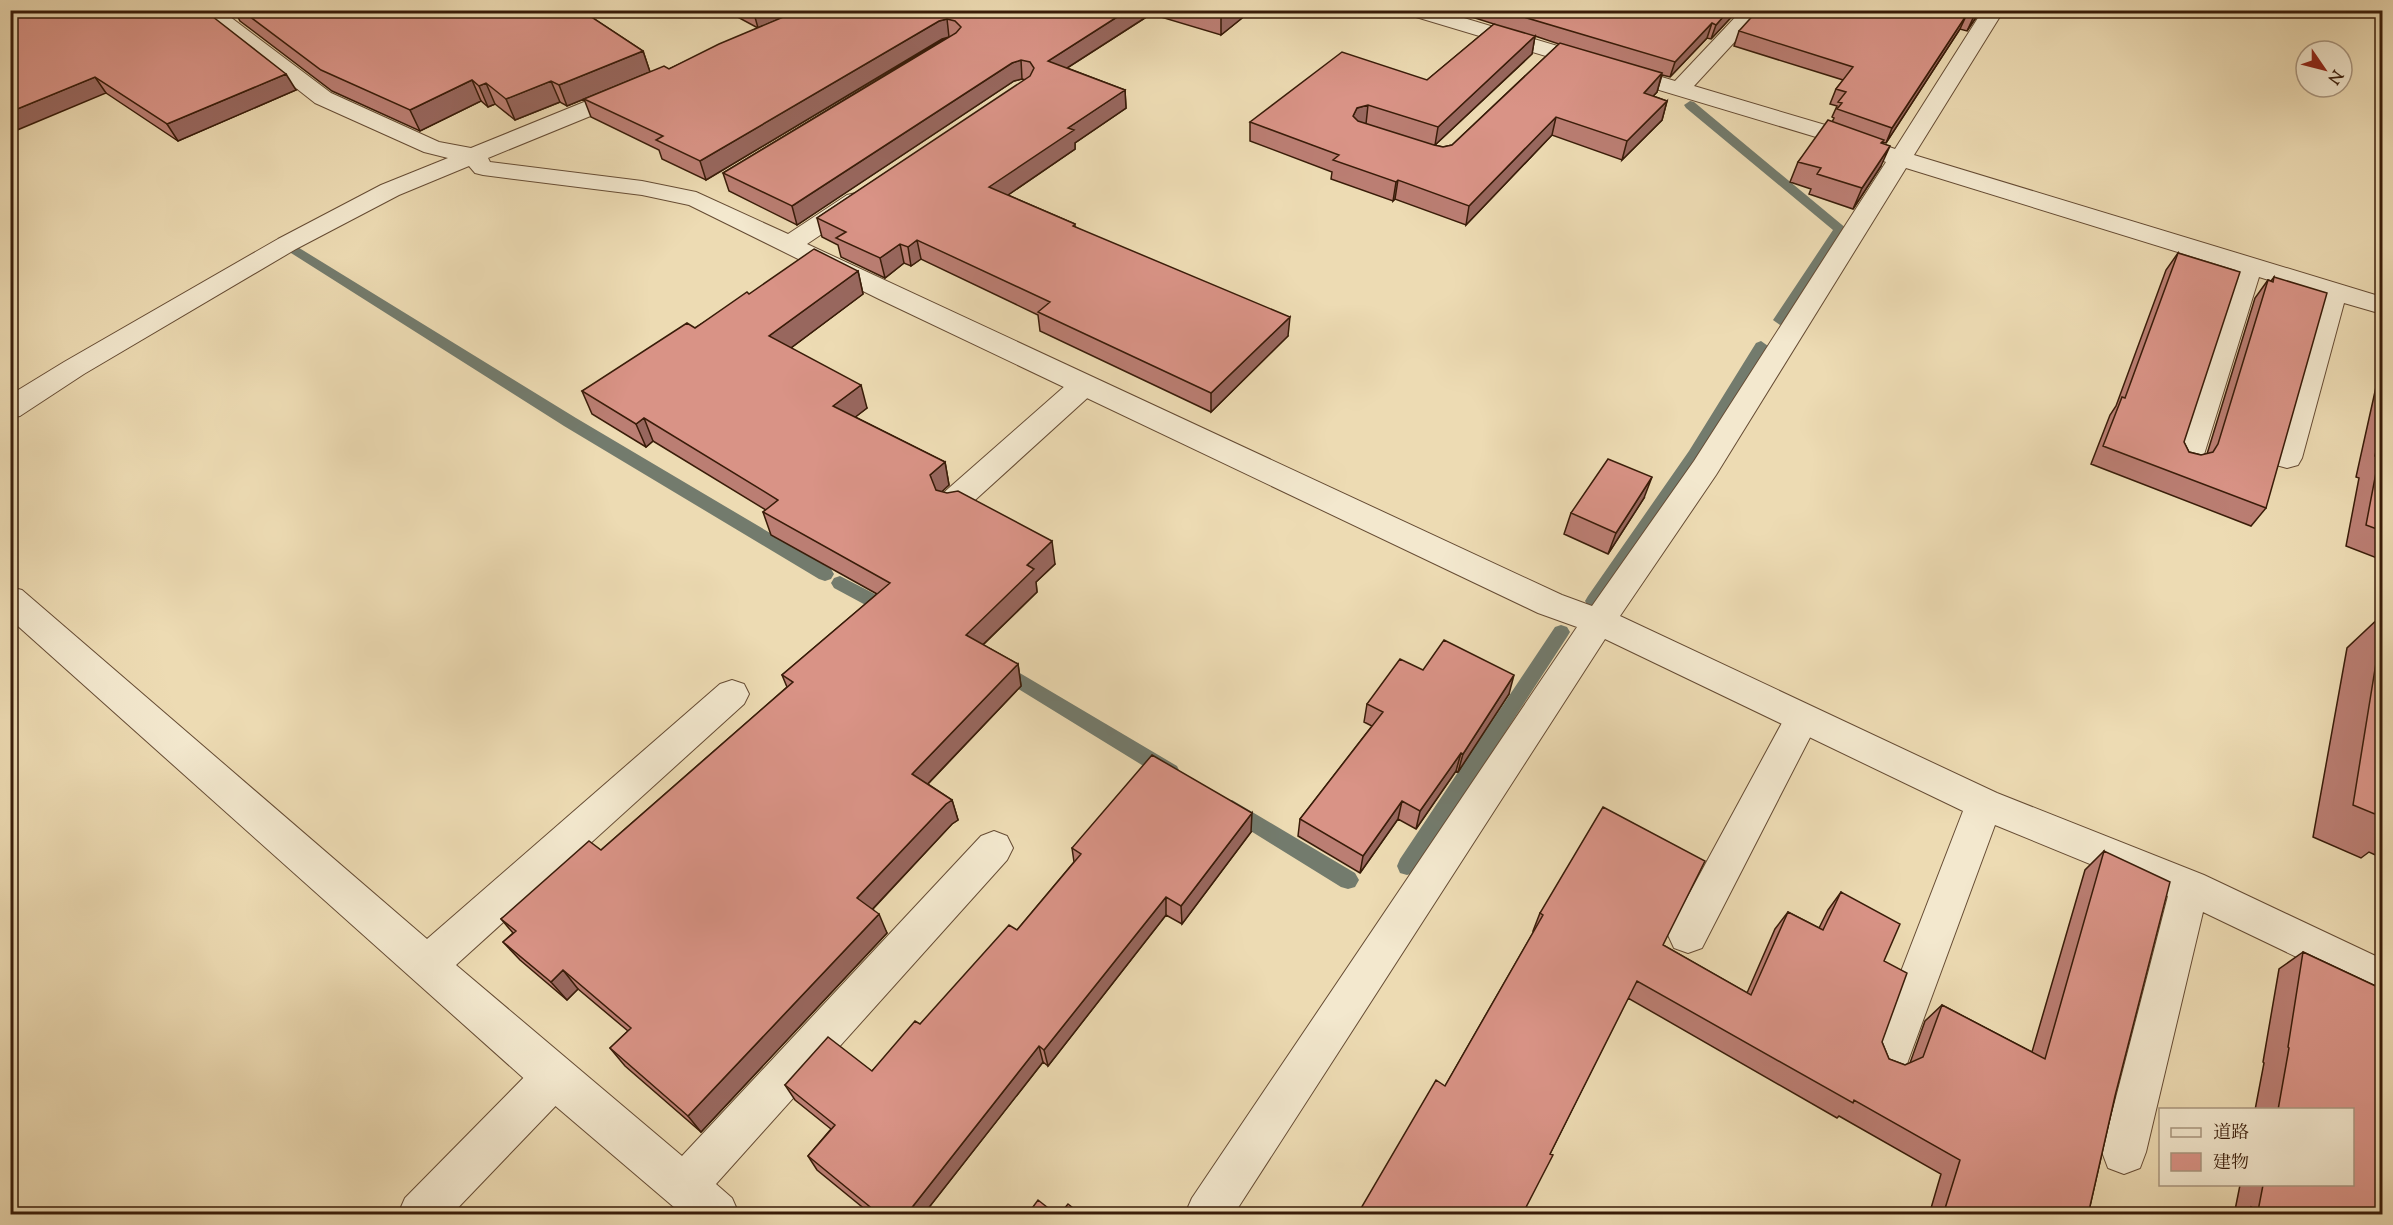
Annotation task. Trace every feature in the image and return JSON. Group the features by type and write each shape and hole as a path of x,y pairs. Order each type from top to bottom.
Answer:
{"street":[{"path":"207,10 323,98 432,147 473,156 483,168 642,188 706,193 788,245 1550,604 1599,621 1984,804 2190,887 2382,979"},
{"path":"1413,10 1824,132 1901,159 2382,306"},
{"path":"1679,89 1754,10"},
{"path":"1208,1215 1599,621 1706,468 1994,10"},
{"path":"1534,68 1551,51"},
{"path":"10,409 74,368 286,244 390,190 650,83"},
{"path":"788,245 876,186"},
{"path":"2187,461 2250,266"},
{"path":"2287,458 2334,292"},
{"path":"952,503 1084,385"},
{"path":"10,599 704,1206 994,848"},
{"path":"427,965 732,694"},
{"path":"1688,935 1802,718"},
{"path":"1889,1057 1984,804"},
{"path":"2124,1152 2190,887"},
{"path":"421,1215 554,1077"}],"building":[{"path":"27,10 183,10 195,17 208,13 286,74 167,124 95,77 10,112 10,16"},
{"path":"241,10 581,10 643,51 559,85 551,81 506,99 486,83 479,86 472,80 410,110 321,70"},
{"path":"800,10 1128,10 1048,61 1125,90 1068,128 1074,130 989,187 1075,224 1073,226 1290,317 1211,393 1038,312 1050,302 917,240 908,247 900,244 880,258 836,238 846,232 817,218 1030,76 1034,68 1030,62 1021,60 1012,63 792,206 723,173 956,33 961,27 955,21 947,19 939,21 700,161 656,140 663,136 584,99 664,66 669,69 719,44"},
{"path":"1199,10 1229,10 1221,17"},
{"path":"1500,10 1729,10 1716,25 1712,23 1675,62"},
{"path":"1758,10 1978,10 1974,16 1967,14 1892,128 1837,109 1842,103 1838,102 1846,92 1836,89 1853,67 1739,31"},
{"path":"1494,24 1535,36 1438,127 1368,105 1357,108 1353,116 1358,121 1434,145 1443,147 1452,145 1560,43 1662,73 1644,93 1667,101 1627,141 1556,117 1469,206 1398,180 1396,182 1333,160 1339,155 1250,122 1342,52 1427,80"},
{"path":"1828,120 1884,140 1881,143 1890,146 1862,188 1817,174 1821,168 1798,162"},
{"path":"814,249 858,271 769,336 861,385 833,406 945,462 930,475 936,490 947,493 958,491 1052,541 1027,565 1034,569 966,635 1018,664 912,774 952,800 857,898 879,914 688,1116 610,1048 631,1028 563,970 551,982 503,942 516,931 501,919 589,841 601,850 793,682 782,675 890,583 763,512 778,500 644,418 636,424 582,391 687,323 695,328"},
{"path":"2178,253 2240,272 2184,442 2189,452 2201,455 2213,452 2218,444 2268,280 2273,282 2274,277 2327,293 2266,508 2103,446 2122,397 2125,398"},
{"path":"2382,423 2382,531 2366,525 2379,457 2375,456"},
{"path":"1608,459 1652,477 1616,533 1571,513"},
{"path":"2382,626 2382,817 2353,805"},
{"path":"1444,640 1514,675 1463,754 1461,753 1420,811 1402,801 1363,856 1300,819 1383,712 1367,704 1400,659 1423,670"},
{"path":"1152,755 1252,813 1181,906 1166,897 1044,1050 1039,1046 906,1215 880,1215 808,1156 835,1125 785,1085 828,1037 872,1071 915,1021 920,1024 1009,925 1017,930 1081,854 1072,848"},
{"path":"1603,807 1705,861 1663,945 1751,995 1788,912 1823,930 1841,892 1900,924 1884,961 1907,973 1882,1042 1889,1059 1905,1065 1923,1057 1942,1005 2045,1059 2104,851 2170,882 2115,1096 2088,1215 1943,1215 1960,1160 1854,1100 1853,1103 1637,981 1522,1215 1357,1215 1436,1080 1445,1086 1543,915 1540,913"},
{"path":"2303,952 2382,989 2382,1215 2250,1215 2251,1207 2258,1211 2263,1186 2354,1186 2354,1108 2278,1108"},
{"path":"1038,1200 1057,1215 1027,1215"},
{"path":"1068,1204 1082,1215 1059,1215"}],"waterway":[{"path":"1690,105 1840,229 1780,320"},
{"path":"296,250 570,422 825,574"},
{"path":"1594,601 1695,455 1761,346"},
{"path":"840,583 892,611"},
{"path":"1407,866 1561,632"},
{"path":"1001,669 1170,772"},
{"path":"1232,809 1348,880"}]}
